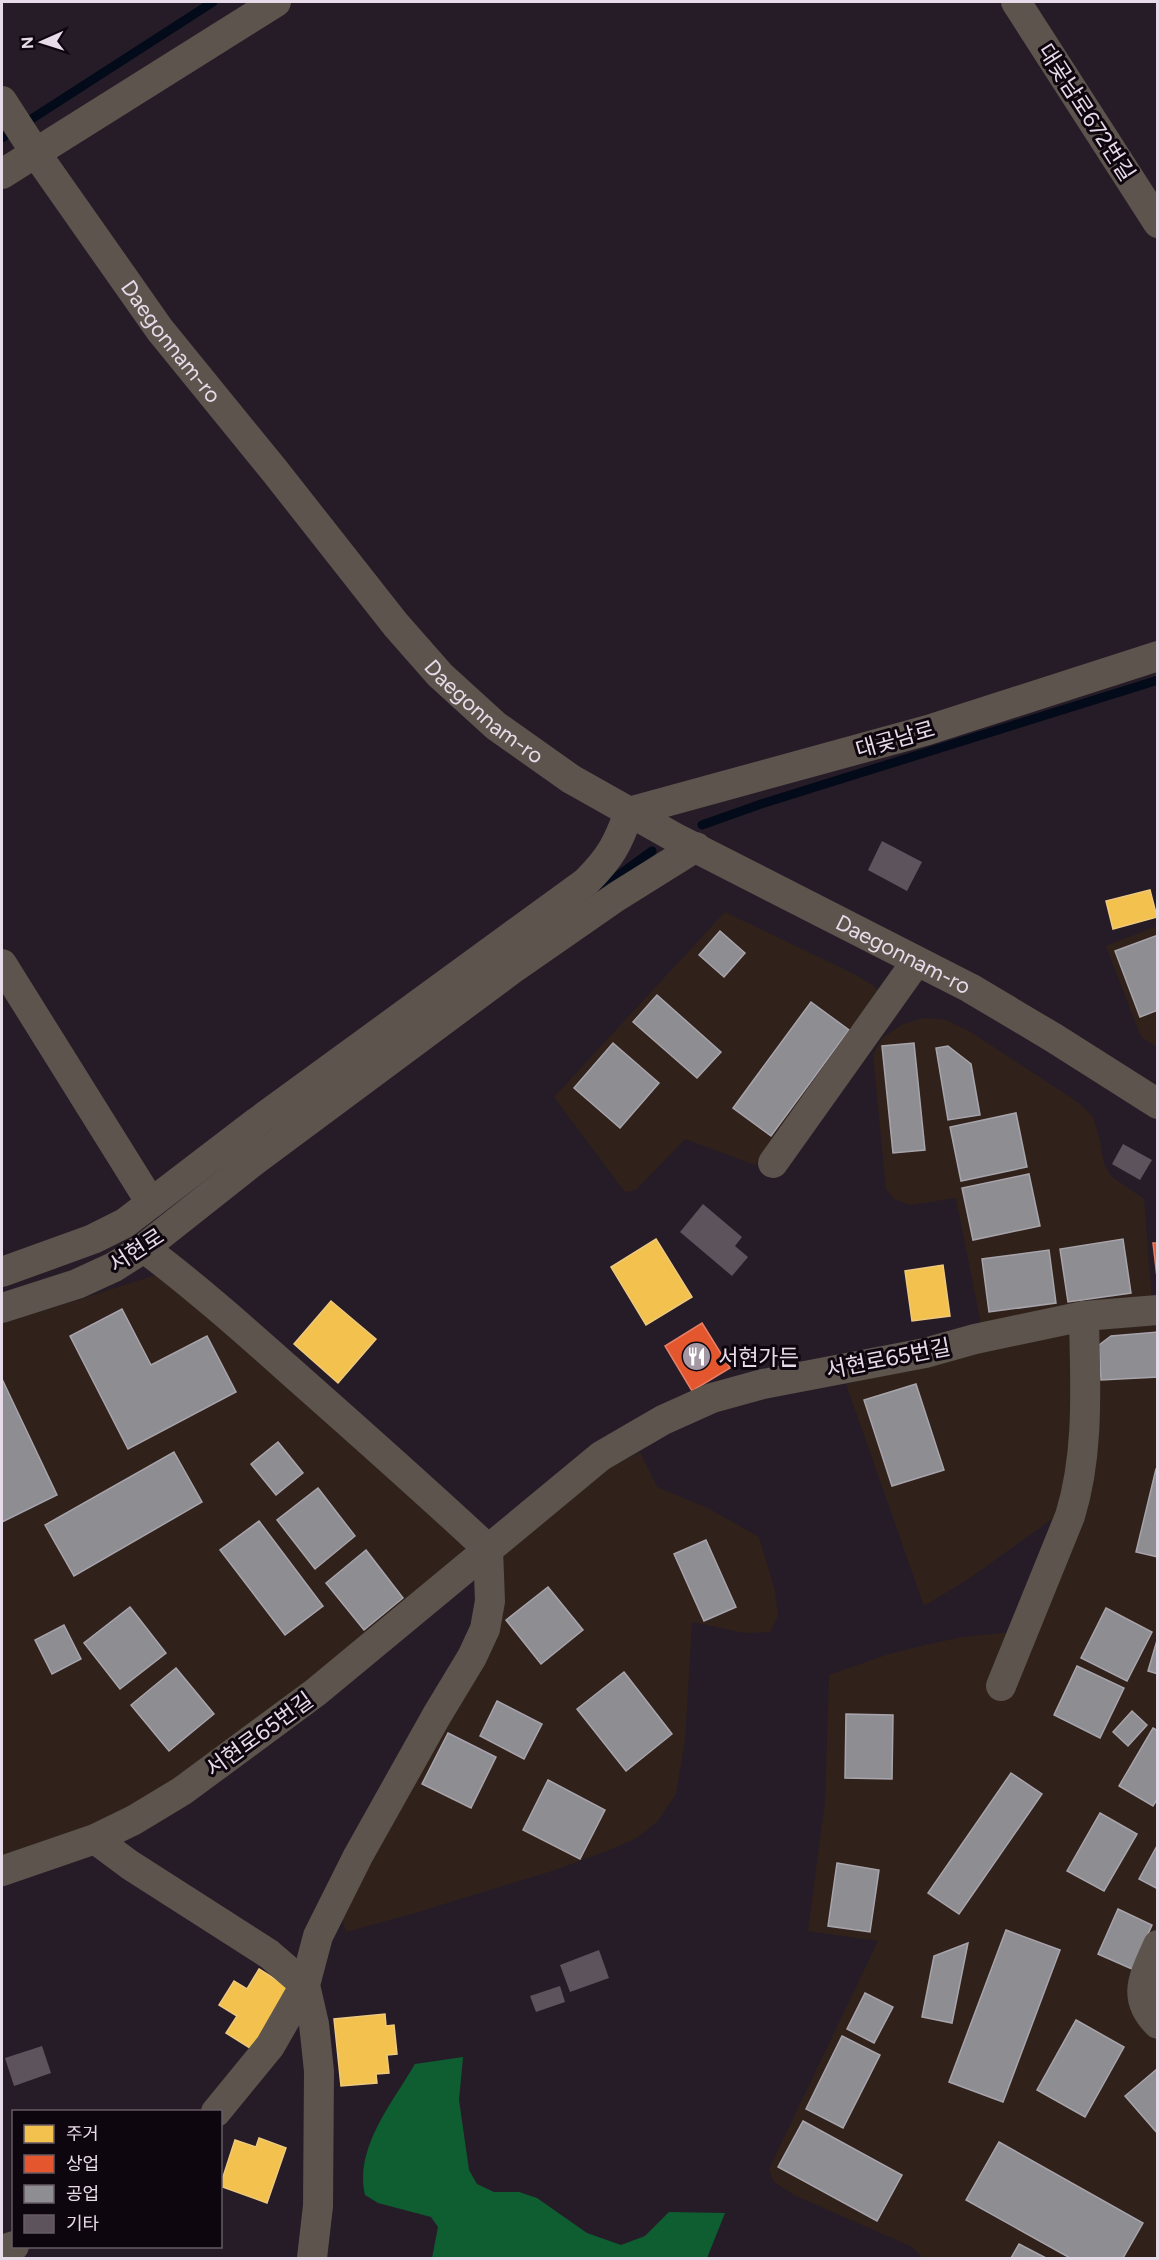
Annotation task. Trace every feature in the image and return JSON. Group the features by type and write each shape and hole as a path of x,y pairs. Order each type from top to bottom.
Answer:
{"street":[{"path":"2,174 32,148 189,57 276,2"},
{"name":"대곶남로672번길","path":"1016,2 1158,223"},
{"name":"Daegonnam-ro","path":"3,105 160,330 396,625 440,675 496,726 571,780 916,962 970,988 1158,1104"},
{"name":"대곶남로","path":"629,812 928,730 1158,656"},
{"path":"2,1272 93,1239 125,1223 586,882 606,862 618,842 629,812"},
{"name":"서현로","path":"2,1308 76,1284 114,1267 144,1248 254,1161 520,964 616,897 696,847"},
{"path":"773,1163 916,962"},
{"path":"2,964 151,1203"},
{"path":"144,1248 183,1277 246,1332 488,1549 490,1601 485,1629 472,1657 437,1714 358,1857 318,1936 305,1985 270,2046 218,2110"},
{"name":"서현로65번길","path":"2,1871 94,1839 134,1820 182,1791 316,1692 601,1456 663,1420 712,1398 763,1384 925,1353 1084,1316 1158,1310"},
{"path":"1001,1686 1063,1535 1079,1488 1085,1407 1084,1316"},
{"path":"94,1839 130,1865 269,1954 305,1985 314,2024 320,2071 318,2206 312,2259"},
{"path":"1158,1946 1148,1968 1141,1996 1146,2013 1158,2024"}],"shaded area":[{"path":"725,912 856,975 878,989 866,1011 755,1165 685,1139 636,1190 625,1192 554,1097"},
{"path":"1157,926 1157,1047 1141,1037 1106,946"},
{"path":"924,1018 946,1020 969,1031 1079,1103 1093,1117 1104,1164 1111,1176 1144,1199 1152,1301 981,1325 956,1198 910,1205 894,1199 886,1189 873,1055 882,1038 903,1024"},
{"path":"156,1275 169,1280 467,1545 448,1570 269,1715 129,1810 2,1861 2,1324"},
{"path":"1157,1320 1157,2258 923,2258 912,2247 794,2195 773,2181 769,2169 878,1941 808,1931 825,1802 829,1675 886,1655 925,1645 963,1637 1013,1632 1055,1517 970,1578 924,1606 846,1384 1029,1340"},
{"path":"640,1452 657,1487 708,1508 759,1537 775,1591 778,1616 770,1632 745,1633 692,1622 685,1740 676,1794 657,1822 637,1838 607,1851 555,1870 346,1932 342,1919 445,1713 496,1561 611,1467"}],"green space":[{"path":"463,2057 459,2100 469,2170 477,2184 494,2192 519,2192 537,2198 587,2233 621,2245 645,2236 669,2212 725,2213 707,2258 432,2258 438,2227 431,2217 378,2203 365,2195 363,2177 365,2160 378,2126 415,2064"}],"building: 주거":[{"path":"1150,890 1157,917 1113,929 1106,901"},
{"path":"656,1239 692,1297 646,1325 611,1267"},
{"path":"943,1265 950,1316 912,1321 905,1271"},
{"path":"331,1301 376,1339 338,1383 294,1344"},
{"path":"259,1969 291,1989 253,2050 226,2033 237,2016 219,2005 234,1981 247,1989"},
{"path":"385,2014 386,2026 394,2025 397,2054 387,2055 389,2073 376,2074 377,2083 341,2086 334,2019"},
{"path":"259,2138 286,2148 267,2203 222,2187 222,2180 235,2140 256,2147"}],"building: 상업":[{"path":"1153,1243 1158,1243 1158,1286"},
{"name":"서현가든","path":"702,1323 730,1368 692,1391 665,1346"}],"building: 공업":[{"path":"720,931 745,953 724,977 699,955"},
{"path":"1158,935 1158,1010 1140,1017 1115,951"},
{"path":"657,995 721,1052 697,1078 633,1022"},
{"path":"811,1002 849,1030 771,1136 733,1108"},
{"path":"613,1043 659,1083 620,1128 574,1088"},
{"path":"914,1043 925,1150 893,1153 882,1046"},
{"path":"948,1046 971,1064 980,1115 948,1120 936,1048"},
{"path":"1016,1113 1027,1167 961,1181 950,1127"},
{"path":"1029,1174 1040,1226 973,1240 962,1188"},
{"path":"1123,1239 1131,1293 1068,1302 1060,1249"},
{"path":"1049,1250 1056,1303 989,1312 982,1259"},
{"path":"122,1309 151,1365 207,1336 236,1392 128,1449 70,1336"},
{"path":"1158,1332 1158,1377 1101,1380 1099,1345 1111,1336"},
{"path":"2,1379 57,1495 2,1522"},
{"path":"916,1384 944,1470 892,1486 864,1400"},
{"path":"278,1442 303,1473 276,1495 251,1464"},
{"path":"174,1452 202,1502 74,1576 45,1525"},
{"path":"1156,1469 1158,1469 1158,1557 1136,1552"},
{"path":"318,1488 355,1536 315,1569 277,1520"},
{"path":"259,1521 323,1606 285,1635 220,1550"},
{"path":"706,1540 736,1607 704,1621 674,1554"},
{"path":"366,1550 403,1598 364,1630 326,1583"},
{"path":"548,1587 583,1630 541,1664 506,1620"},
{"path":"130,1607 166,1653 120,1689 84,1643"},
{"path":"1106,1608 1152,1632 1127,1681 1081,1658"},
{"path":"64,1625 81,1659 52,1674 35,1640"},
{"path":"1158,1637 1158,1674 1148,1671"},
{"path":"1077,1666 1124,1688 1100,1738 1054,1715"},
{"path":"176,1668 214,1714 169,1751 131,1705"},
{"path":"624,1672 672,1734 626,1771 577,1709"},
{"path":"497,1701 542,1724 524,1759 480,1736"},
{"path":"1132,1711 1147,1725 1128,1746 1113,1732"},
{"path":"846,1714 893,1715 892,1779 845,1778"},
{"path":"1153,1728 1158,1731 1158,1798 1153,1806 1119,1786"},
{"path":"448,1733 496,1757 471,1808 422,1784"},
{"path":"1011,1773 1042,1794 959,1914 928,1893"},
{"path":"548,1780 605,1810 580,1859 523,1830"},
{"path":"1100,1813 1137,1834 1104,1891 1067,1871"},
{"path":"1158,1844 1158,1889 1139,1879"},
{"path":"837,1863 879,1870 870,1932 828,1926"},
{"path":"1118,1909 1152,1925 1132,1969 1098,1954"},
{"path":"1006,1930 1060,1950 1003,2102 949,2082"},
{"path":"968,1943 952,2023 922,2017 934,1956"},
{"path":"865,1993 893,2007 874,2043 847,2029"},
{"path":"1076,2020 1124,2047 1085,2117 1037,2090"},
{"path":"842,2036 880,2055 843,2128 806,2109"},
{"path":"1158,2070 1158,2134 1125,2096"},
{"path":"803,2121 902,2175 877,2221 778,2167"},
{"path":"999,2142 1143,2223 1123,2258 1070,2258 966,2200"},
{"path":"1019,2244 1046,2258 1011,2258"}],"building: 기타":[{"path":"882,841 922,862 907,891 868,870"},
{"path":"1123,1144 1152,1160 1140,1180 1112,1164"},
{"path":"703,1204 742,1237 735,1246 748,1257 732,1276 680,1232"},
{"path":"599,1950 609,1978 570,1992 560,1965"},
{"path":"560,1986 565,2002 536,2012 530,1996"},
{"path":"42,2046 51,2073 14,2086 5,2058"}],"waterway":[{"path":"2,138 213,2"},
{"path":"702,825 761,804 1158,680"},
{"path":"593,894 652,851"}],"place":[{"name":"서현가든","path":"697,1357"}]}
